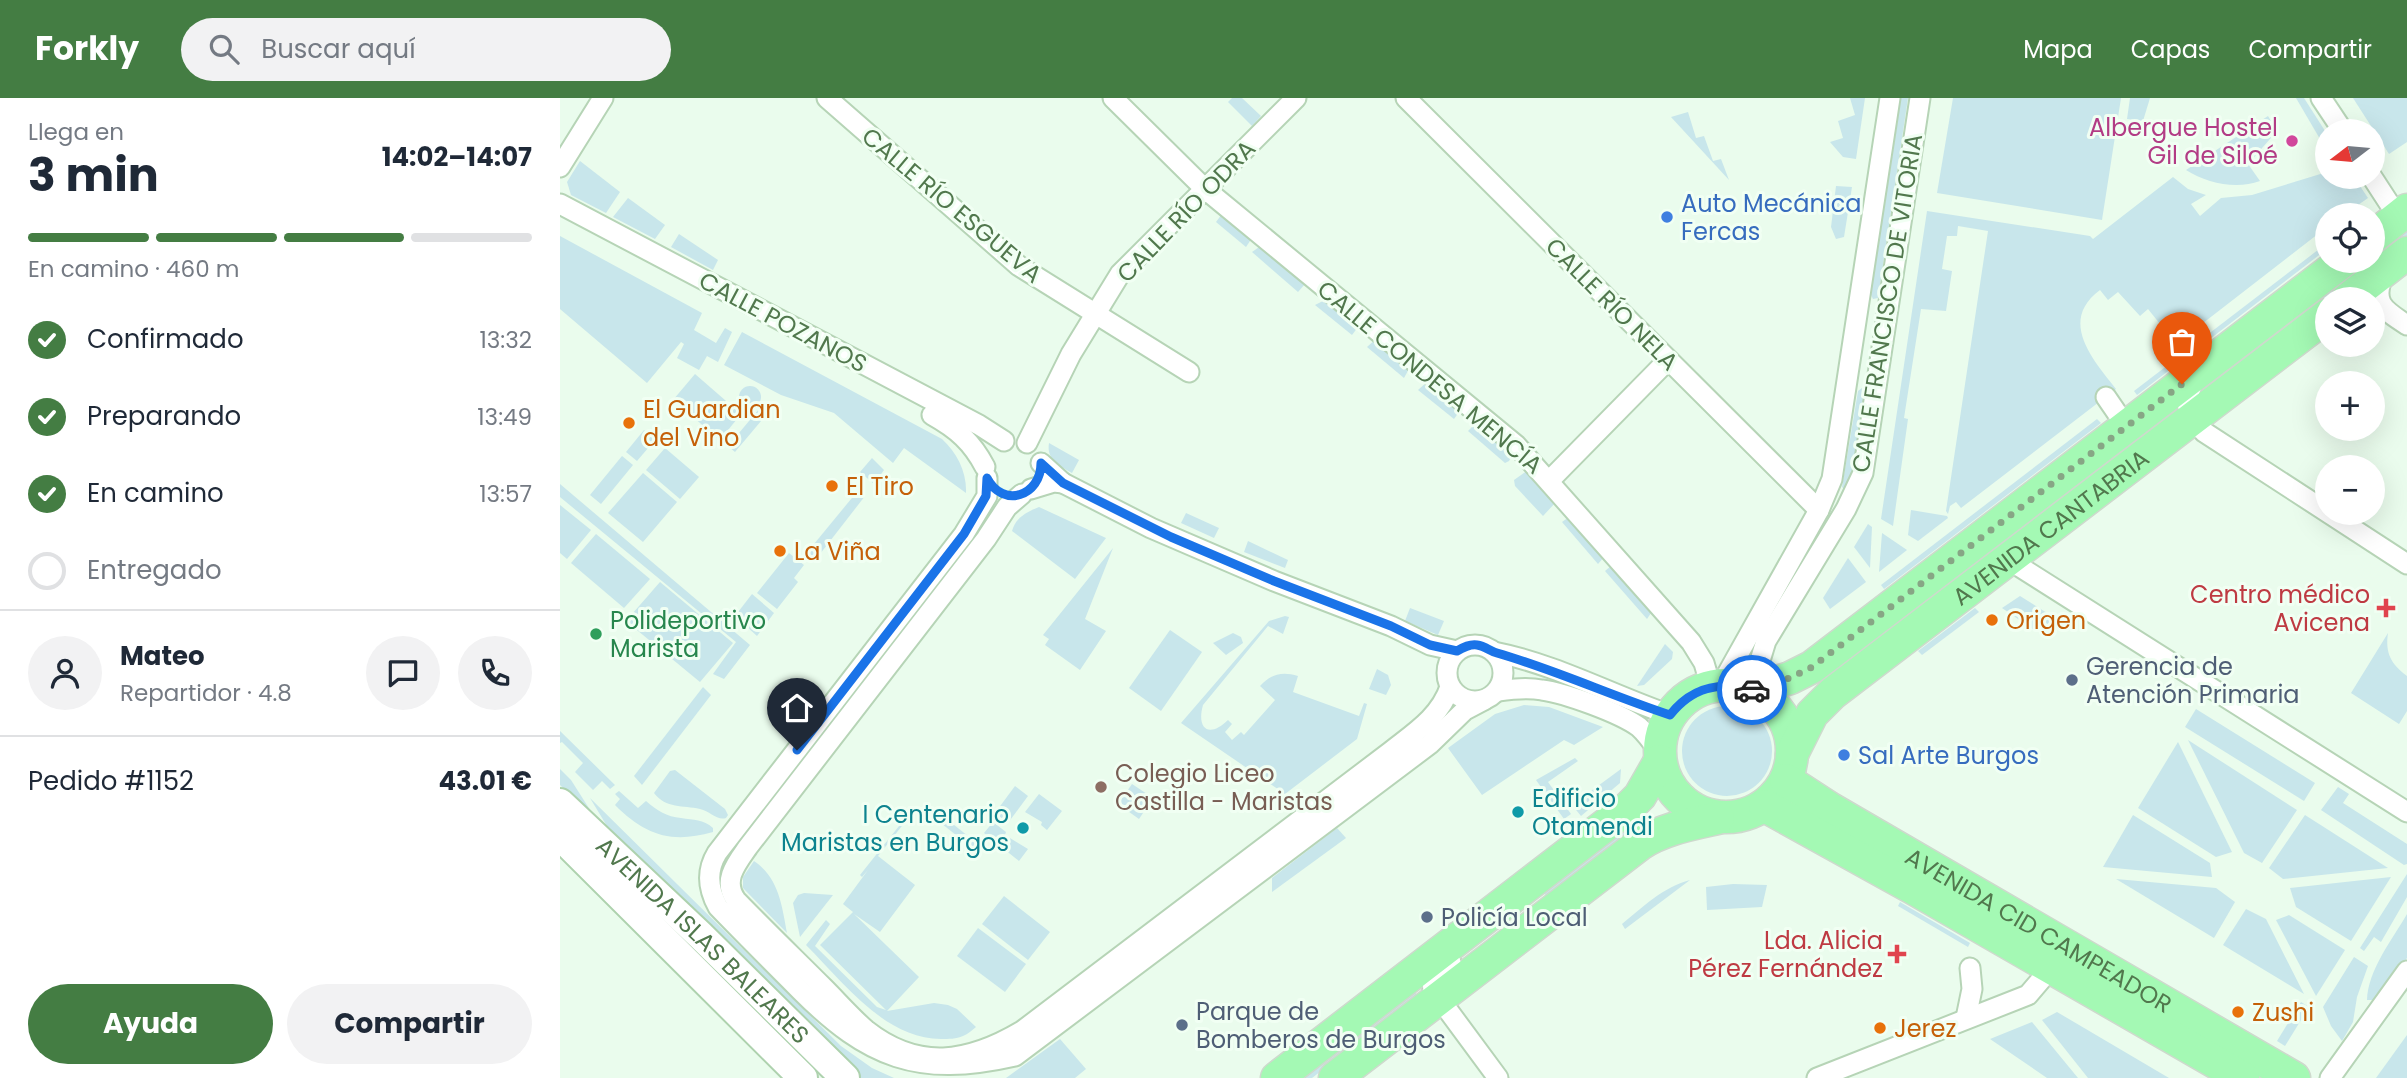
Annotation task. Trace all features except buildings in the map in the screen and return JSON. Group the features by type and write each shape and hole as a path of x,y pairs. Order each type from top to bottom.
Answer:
{"main road":[{"path":"2385,227 2402,214"},
{"path":"2364,287 2396,262"},
{"name":"AVENIDA CANTABRIA","path":"1734,688 1790,678 1812,667 2327,273"},
{"name":"AVENIDA CANTABRIA","path":"1789,767 1806,722 1821,703 2315,325"},
{"path":"1335,1078 1651,837 1718,818 1742,816 1765,806 1777,794 1789,767 1788,728 1782,716 1764,696 1734,688 1688,697 1670,715 1662,733 1660,757 1665,778 1680,799 1701,813 1718,818"},
{"path":"1277,1078 1636,800 1660,757"},
{"name":"AVENIDA CID CAMPEADOR","path":"1789,767 1829,808 2294,1078"},
{"name":"AVENIDA ISLAS BALEARES","path":"560,803 701,936 845,1078"},
{"name":"AVENIDA CID CAMPEADOR","path":"1765,806 2242,1078"},
{"name":"AVENIDA ISLAS BALEARES","path":"560,810 673,928 826,1078"},
{"name":"AVENIDA ISLAS BALEARES","path":"560,827 673,928"},
{"name":"AVENIDA ISLAS BALEARES","path":"560,836 803,1078"}],"street":[{"path":"560,167 603,98"},
{"name":"CALLE RÍO ESGUEVA","path":"827,98 1009,258 1189,372"},
{"name":"CALLE CONDESA MENCÍA","path":"1113,98 1205,189 1516,445 1691,642 1704,663 1734,688"},
{"name":"CALLE RÍO ODRA","path":"1027,443 1060,373 1127,266 1296,98"},
{"name":"CALLE RÍO NELA","path":"1406,98 1819,510"},
{"name":"CALLE FRANCISCO DE VITORIA","path":"1734,688 1832,479 1890,98"},
{"name":"CALLE FRANCISCO DE VITORIA","path":"1734,688 1766,641 1846,509 1860,481 1920,98"},
{"path":"2321,98 2335,119"},
{"path":"2382,189 2402,214"},
{"name":"CALLE POZANOS","path":"560,204 979,425 1004,441"},
{"name":"CALLE POZANOS","path":"560,218 950,425 969,441 986,473"},
{"path":"2396,262 2378,291 2381,306 2407,326"},
{"path":"1854,338 1883,345"},
{"path":"1549,480 1668,360"},
{"path":"2198,373 2189,390 2187,403 2192,419 2204,432 2407,564"},
{"path":"2106,397 2119,416"},
{"path":"1494,652 1503,670 1491,695 1465,710 1430,744 1041,1039 1015,1056 971,1073 936,1075 910,1072 888,1063 853,1041 718,907 712,893 709,870 717,853 964,534 986,496 990,452 1004,441 1027,443 1037,453 1041,463 1063,483 1210,555 1391,626 1430,645 1457,651 1475,645 1486,647 1670,715"},
{"path":"1041,463 1038,479 1006,507 978,550 735,865 730,877 730,887 736,900 852,1017 887,1044 923,1056 951,1058 973,1055 1022,1031 1390,752 1433,716 1446,699 1448,666 1457,651"},
{"path":"986,473 1000,492 1009,495 1054,482 1063,483"},
{"path":"2008,560 2407,812"},
{"path":"1430,645 1448,681 1466,700 1513,688 1541,689 1629,720 1649,737 1660,757"},
{"path":"748,813 764,827"},
{"path":"1497,909 1489,932 1435,974 1432,982 1439,999 1498,1078"},
{"path":"1817,1078 2028,995 2051,968 2060,962 2071,961 2143,1000 2168,1004"},
{"path":"1966,1018 1972,989 1970,968"},
{"path":"2330,1078 2407,971"},
{"path":"2169,1036 2187,1033 2265,1078"}],"shaded area":[{"path":"1232,98 1242,98 1261,116 1252,126 1228,102"},
{"path":"1850,98 1865,98 1856,159 1843,157 1830,142 1843,138 1838,121 1855,115"},
{"path":"1901,98 1908,98 1878,298 1873,299 1871,295"},
{"path":"1953,98 2121,98 2102,220 1937,193"},
{"path":"2130,98 2150,98 2143,121 2127,119"},
{"path":"2296,98 2304,98 2317,119 2315,119 2315,130"},
{"path":"2353,98 2407,98 2407,142 2389,154 2385,148 2385,119 2366,119"},
{"path":"1688,112 1696,138 1704,136 1713,161 1721,159 1729,180 1671,117"},
{"path":"2268,116 2277,131 2248,164 2260,181 2241,185 2222,184 2186,170"},
{"path":"580,161 620,192 606,213 571,195 567,182"},
{"path":"2315,176 2315,189 2362,189 2368,198 2361,203 2315,203 2315,236 2176,344 2148,309 2140,316 2118,292 2108,300 2100,290 2088,302 2082,314 2081,327 2090,353 2116,389 1961,508 1956,502 1950,506 1948,514 1946,511 1988,231 1958,226 1957,236 1947,236 1942,269 1952,271 1946,311 1921,309 1904,418 1908,419 1893,526 1881,519 1927,211 2090,236 2093,239 2173,177 2188,189 2206,195 2191,204 2200,216 2221,198 2252,195"},
{"path":"1836,186 1852,187 1844,237 1836,239 1831,227"},
{"path":"628,198 665,225 655,239 613,217"},
{"path":"1222,214 1252,238 1246,247 1216,222"},
{"path":"2407,230 2407,237 2385,254 2385,247"},
{"path":"679,234 718,260 713,270 671,247"},
{"path":"560,236 702,313 694,330 716,343 725,328 732,332 718,362 707,356 699,370 677,358 684,344 681,342 647,383 560,309"},
{"path":"1262,245 1305,281 1298,292 1252,252"},
{"path":"2315,252 2315,258 2137,395 2134,391"},
{"path":"2350,273 2360,273 2341,287 2332,287"},
{"path":"1327,299 1358,327 1352,335 1315,305"},
{"path":"2315,300 2315,307 2206,390 2203,390 2203,386"},
{"path":"742,332 942,439 960,463 966,493 904,448 893,463 834,413 781,395 724,365"},
{"path":"1376,339 1410,367 1404,378 1367,347"},
{"path":"695,374 741,414 720,440 673,400"},
{"path":"1427,382 1459,408 1454,419 1418,390"},
{"path":"746,386 754,386 761,393 761,401 754,408 746,408 739,401 739,393"},
{"path":"1862,388 1865,391 1851,477 1844,489 1842,487 1858,391"},
{"path":"760,408 767,414 735,452 728,446"},
{"path":"2097,419 2101,423 1884,589 1881,585"},
{"path":"1478,424 1513,454 1509,461 1505,463 1468,431"},
{"path":"644,430 655,440 637,461 626,452"},
{"path":"2140,434 2144,438 1845,667 1842,663"},
{"path":"1049,443 1079,460 1072,473 1052,458"},
{"path":"665,448 699,477 680,499 646,470"},
{"path":"622,456 633,465 601,504 590,495"},
{"path":"872,458 884,470 874,484 860,472"},
{"path":"1528,470 1556,502 1543,516 1515,486 1514,480"},
{"path":"643,473 677,502 643,542 608,513"},
{"path":"560,484 750,645 724,679 713,674 736,642 560,497"},
{"path":"861,492 865,496 813,563 805,555 856,493"},
{"path":"560,505 591,530 567,559 560,553"},
{"path":"1039,507 1106,538 1075,579 1012,531 1019,519"},
{"path":"1911,510 1948,518 1918,541 1908,535"},
{"path":"1186,513 1219,528 1214,538 1181,523"},
{"path":"1569,517 1604,557 1598,564 1562,522"},
{"path":"1868,524 1872,527 1870,568 1854,547"},
{"path":"1882,533 1907,550 1879,572"},
{"path":"596,534 650,579 624,608 571,563"},
{"path":"1248,541 1288,560 1285,568 1244,552"},
{"path":"1113,548 1085,619 1106,631 1080,670 1045,645 1049,639 1043,635"},
{"path":"789,553 804,565 794,578 798,582 777,609 757,593"},
{"path":"1848,558 1866,582 1830,609 1823,598"},
{"path":"1611,566 1651,613 1647,619 1605,571"},
{"path":"660,582 733,643 700,682 626,621"},
{"path":"752,594 774,613 757,636 735,616"},
{"path":"2020,596 2055,618 2037,632 2002,608"},
{"path":"1410,608 1444,621 1438,635 1405,621"},
{"path":"1975,608 1979,612 1922,655 1918,651"},
{"path":"1289,617 1283,634 1268,626 1203,705 1201,720 1206,729 1210,730 1228,720 1232,724 1225,732 1232,740 1241,732 1244,735 1275,700 1260,686 1273,676 1282,674 1298,676 1293,692 1359,716 1364,703 1367,704 1357,739 1285,794 1181,723 1269,621"},
{"path":"1170,630 1202,652 1161,711 1129,688"},
{"path":"1233,633 1241,637 1243,643 1226,655 1213,643"},
{"path":"2388,633 2390,658 2407,676 2407,711 2399,724 2351,693"},
{"path":"1665,644 1673,652 1672,659 1644,685 1637,686"},
{"path":"1377,669 1388,675 1391,685 1386,695 1369,689"},
{"path":"703,687 711,695 642,785 634,776"},
{"path":"1524,705 1549,707 1603,727 1574,745 1564,740 1482,795 1448,748 1495,714"},
{"path":"1727,706 1744,710 1759,719 1768,734 1772,751 1768,768 1759,783 1744,792 1727,796 1710,792 1695,783 1686,768 1682,751 1686,734 1695,719 1710,710"},
{"path":"2196,709 2315,783 2304,801 2185,727"},
{"path":"560,731 615,785 610,789 602,781 593,790 575,772 583,763 560,743"},
{"path":"2188,740 2297,810 2262,863 2244,853"},
{"path":"2178,742 2232,852 2216,857 2138,808"},
{"path":"1575,758 1578,761 1548,782 1571,814 1564,819 1536,780"},
{"path":"560,769 571,780 599,824 560,785"},
{"path":"1621,769 1620,783 1581,816 1572,805"},
{"path":"675,770 725,809 728,815 726,818 700,809 669,804 659,798 654,793 670,771"},
{"path":"1132,784 1153,798 1139,819 1118,804"},
{"path":"1015,786 1028,796 1008,823 995,813"},
{"path":"2338,787 2349,794 2343,803 2407,844 2407,864 2404,865 2321,810"},
{"path":"619,791 638,808 646,801 666,815 706,823 713,828 713,832 698,836 671,837 648,830 615,805 620,799 615,794"},
{"path":"1039,794 1062,811 1047,830 1041,825 1042,822 1025,812"},
{"path":"590,798 841,1046 872,1068 894,1078 858,1078 616,841"},
{"path":"929,805 978,844 977,846 970,846 923,809"},
{"path":"911,811 913,812 878,856 915,885 880,932 854,914 919,977 887,1011 934,1003 948,1005 957,1009 976,1027 955,1038 921,1036 901,1030 883,1019 850,991 806,945 826,920 830,924 815,946 877,1007 886,1010 820,945 853,912 843,904 868,870 862,877 860,875"},
{"path":"2133,815 2210,863 2212,877 2103,867"},
{"path":"2305,815 2388,868 2283,879 2269,868"},
{"path":"1632,820 1638,828 1548,896 1542,893"},
{"path":"993,822 1006,832 1005,835 1028,849 1019,861 984,833"},
{"path":"1337,828 1346,838 1272,892 1272,878"},
{"path":"754,861 774,884 787,933 743,888 743,877"},
{"path":"2407,874 2407,897 2381,942 2374,937 2364,951 2360,948"},
{"path":"2391,877 2351,941 2296,907 2290,888"},
{"path":"2116,879 2216,888 2235,902 2214,938"},
{"path":"1690,880 1625,929 1622,924 1654,898 1671,887"},
{"path":"1733,884 1767,885 1762,907 1707,910 1706,887"},
{"path":"798,895 833,895 800,937 793,903"},
{"path":"1004,896 1050,932 1028,960 982,924"},
{"path":"1900,902 1970,943 1968,947 1898,906"},
{"path":"2246,909 2266,919 2304,994 2223,945"},
{"path":"2407,914 2407,958 2377,1000 2367,1000 2376,966"},
{"path":"2289,915 2345,950 2316,996 2276,920"},
{"path":"978,928 1026,964 1005,992 957,956"},
{"path":"2354,957 2368,966 2357,997 2353,1022 2342,1041 2331,1026 2323,1007"},
{"path":"1415,991 1415,999 1312,1078 1296,1078"},
{"path":"2301,1002 2309,1007 2285,1046 2277,1041"},
{"path":"2057,1012 2169,1078 2088,1078 2042,1020"},
{"path":"2032,1022 2078,1078 2047,1078 1990,1039"},
{"path":"2407,1035 2407,1078 2376,1078"},
{"path":"1060,1039 1086,1069 1075,1078 1006,1078"}],"way so far":[{"path":"1752,690 1790,678 1812,667 2182,384"}],"place":[{"name":"Albergue Hostel Gil de Siloé","path":"2292,141"},
{"name":"Auto Mecánica Fercas","path":"1667,217"},
{"name":"El Guardian del Vino","path":"629,423"},
{"name":"El Tiro","path":"832,486"},
{"name":"La Viña","path":"780,551"},
{"name":"Centro médico Avicena","path":"2386,608"},
{"name":"Origen","path":"1992,620"},
{"name":"Polideportivo Marista","path":"596,634"},
{"name":"Gerencia de Atención Primaria","path":"2072,680"},
{"name":"Sal Arte Burgos","path":"1844,755"},
{"name":"Colegio Liceo Castilla - Maristas","path":"1101,787"},
{"name":"Edificio Otamendi","path":"1518,812"},
{"name":"I Centenario Maristas en Burgos","path":"1023,828"},
{"name":"Policía Local","path":"1427,917"},
{"name":"Lda. Alicia Pérez Fernández","path":"1897,954"},
{"name":"Zushi","path":"2238,1012"},
{"name":"Parque de Bomberos de Burgos","path":"1182,1025"},
{"name":"Jerez","path":"1880,1028"}],"route":[{"path":"797,750 964,534 986,496 987,478 994,488 1004,494 1022,494 1035,485 1041,472 1041,463 1063,483 1151,528 1210,555 1422,639 1430,645 1457,651 1469,645 1480,645 1670,715 1688,697 1711,687 1736,686 1752,690"}]}
